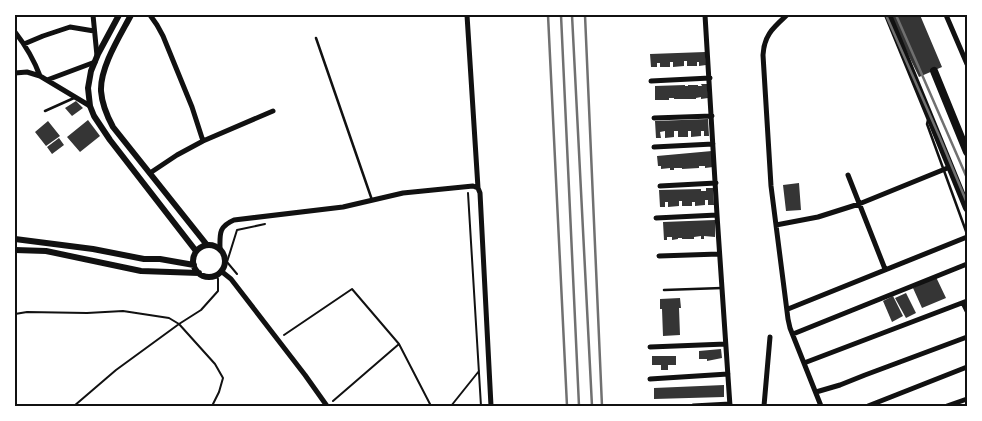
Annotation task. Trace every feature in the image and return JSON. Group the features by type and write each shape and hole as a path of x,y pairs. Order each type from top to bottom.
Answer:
{"main road":[{"path":"888,15 929,116 947,168 967,208"},
{"path":"934,71 964,137 967,152"}],"street":[{"path":"93,15 96,59"},
{"path":"118,15 91,71 88,88 90,106 94,116 110,140 196,251"},
{"path":"130,15 114,46 103,77 101,88 106,114 113,127 207,245"},
{"path":"150,15 163,36 192,107 202,141"},
{"path":"468,15 478,188 480,193 491,406"},
{"path":"693,406 730,405 705,15"},
{"path":"786,15 769,32 763,46 771,186 788,319 821,406"},
{"path":"946,15 967,64"},
{"path":"24,44 70,27 94,31"},
{"path":"15,32 35,62 40,76"},
{"path":"47,80 96,59"},
{"path":"15,73 27,72 40,76 90,106"},
{"path":"651,81 710,78"},
{"path":"150,173 202,141 273,111"},
{"path":"654,118 712,116"},
{"path":"654,147 713,144"},
{"path":"776,225 818,217 859,204 947,168"},
{"path":"848,174 885,269"},
{"path":"660,186 716,183"},
{"path":"220,250 220,232 224,226 234,220 343,207 403,193 472,186 478,188"},
{"path":"656,218 717,215"},
{"path":"788,309 967,235"},
{"path":"15,239 194,265"},
{"path":"15,250 46,251 136,270 199,273 211,277 219,273 224,267 225,262 224,256 216,246 202,246 196,251 193,258 194,265 199,273"},
{"path":"659,256 720,254"},
{"path":"793,334 967,264"},
{"path":"219,273 231,279 327,406"},
{"path":"804,363 965,302 967,311"},
{"path":"764,406 770,337"},
{"path":"816,392 840,385 967,337"},
{"path":"650,347 726,344"},
{"path":"868,406 967,367"},
{"path":"650,379 728,374"},
{"path":"948,406 967,399"}],"lane":[{"path":"316,38 372,200"},
{"path":"45,110 74,98"},
{"path":"947,168 967,235"},
{"path":"664,290 722,288"}],"path":[{"path":"468,190 482,406"},
{"path":"238,276 227,262 237,230 264,224"},
{"path":"74,406 116,370 179,324 202,310 218,291 219,273"},
{"path":"284,335 352,289 399,344 431,406 434,406"},
{"path":"15,314 27,312 88,313 123,311 169,318 179,324 215,364 223,378 212,406"},
{"path":"333,401 399,344"},
{"path":"451,406 479,371"}],"building":[{"path":"889,15 920,15 942,67 919,77"},
{"path":"705,52 706,65 699,66 699,62 697,62 697,66 687,66 687,61 684,61 684,66 673,67 673,62 670,62 670,67 660,67 660,63 657,63 657,67 651,67 650,54"},
{"path":"701,84 707,84 708,98 655,100 655,86 702,86"},
{"path":"76,101 83,108 72,116 65,108"},
{"path":"708,119 709,136 704,136 704,131 701,131 701,136 691,137 691,131 688,131 688,137 678,137 678,131 674,131 674,137 665,138 665,131 660,132 661,138 656,138 655,121"},
{"path":"88,120 100,136 80,152 67,137"},
{"path":"48,121 60,136 46,146 35,132"},
{"path":"59,138 64,145 52,154 47,147"},
{"path":"712,151 713,167 705,168 705,166 699,166 699,168 674,168 674,170 670,170 670,168 661,169 661,166 658,166 657,156"},
{"path":"799,183 801,210 786,211 783,185"},
{"path":"706,188 713,188 714,205 708,205 708,200 705,200 705,205 695,206 695,202 692,202 692,206 682,206 682,201 679,201 679,206 668,207 668,202 665,202 665,207 660,207 659,190 701,189 701,191 706,191"},
{"path":"715,220 715,237 704,236 704,239 701,239 701,236 694,237 694,239 678,238 672,240 672,237 667,237 667,240 664,240 663,222"},
{"path":"936,277 946,298 922,308 913,288"},
{"path":"906,293 916,313 906,318 895,298"},
{"path":"893,296 903,316 892,322 883,301"},
{"path":"680,298 680,335 663,336 660,299"},
{"path":"721,349 722,358 707,361 707,359 699,359 699,351"},
{"path":"652,356 676,356 676,365 668,365 668,370 661,370 661,365 652,365"},
{"path":"724,385 724,397 654,399 654,388"}],"railway":[{"path":"548,15 567,406"},
{"path":"561,15 579,406"},
{"path":"572,15 592,406"},
{"path":"585,15 602,406"},
{"path":"886,15 967,203"},
{"path":"896,15 967,178"}]}
